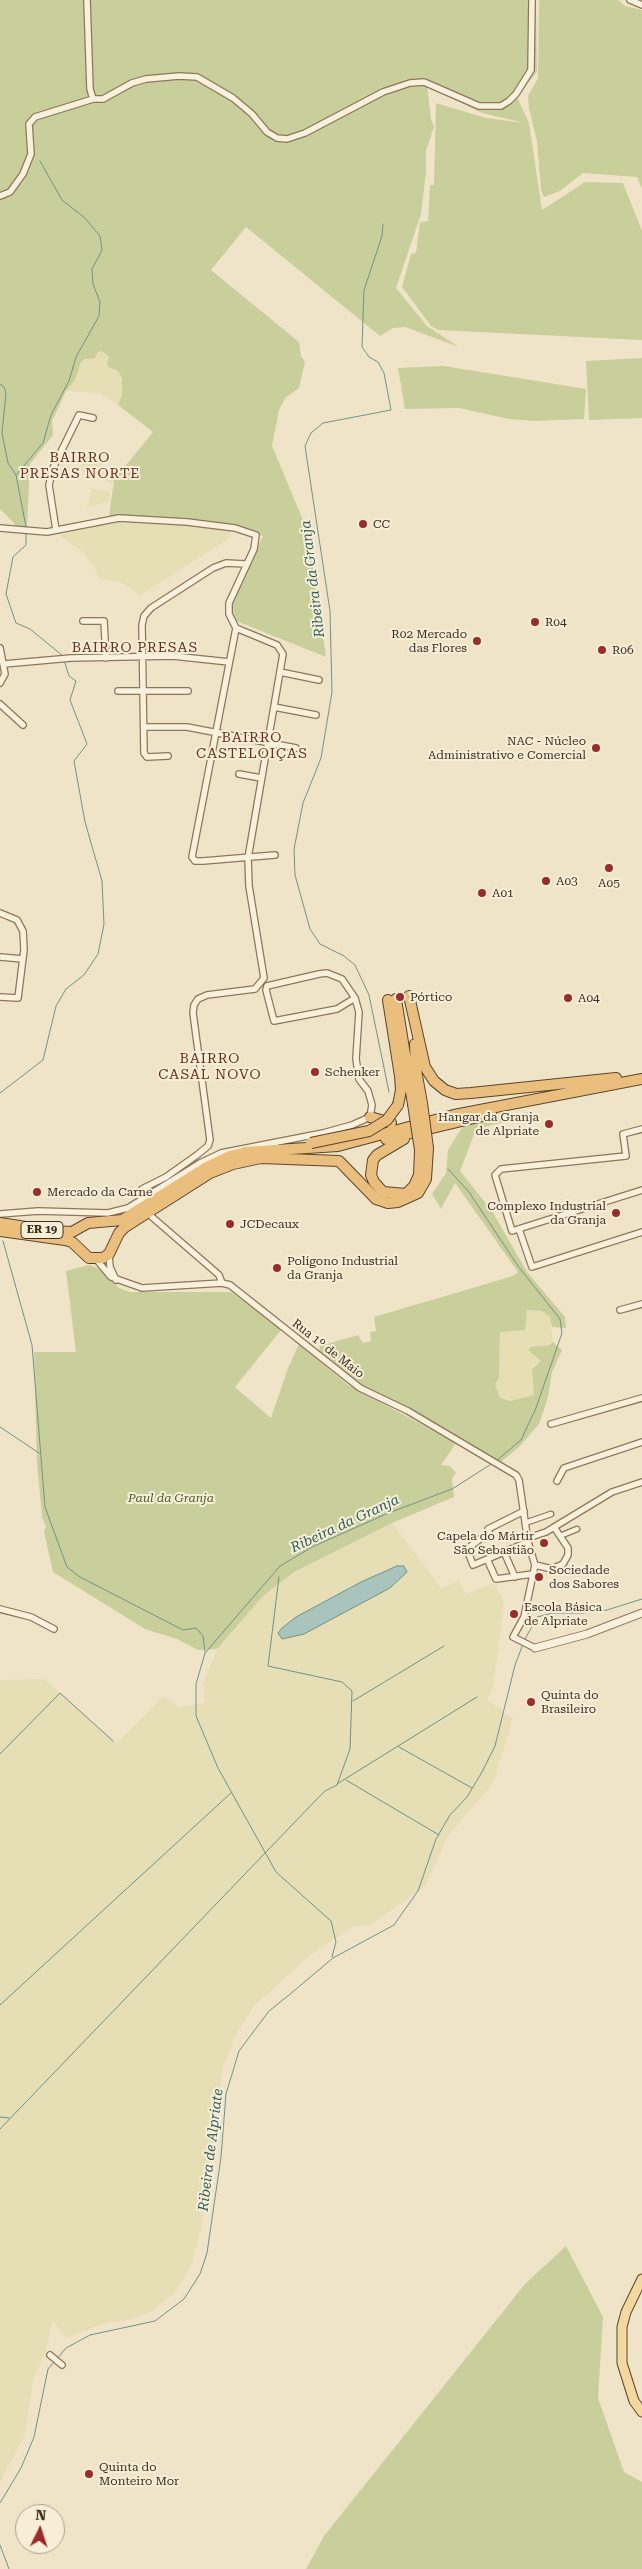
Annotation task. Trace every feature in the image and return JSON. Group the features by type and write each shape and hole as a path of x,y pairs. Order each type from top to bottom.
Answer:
{"highway":[{"path":"409,996 425,1067 434,1081 445,1090 456,1094 639,1077"},
{"path":"0,1230 65,1240 78,1248 83,1254 96,1260 110,1254 115,1240 125,1227 210,1173 233,1164 261,1158 339,1161 352,1171 367,1191 376,1199 388,1203 398,1202 418,1193 426,1179 424,1149 417,1103 392,999 400,1076 398,1105 387,1120 368,1131 245,1152 207,1167 122,1220 88,1223 82,1227 78,1234 78,1248"},
{"path":"416,1032 417,1103"},
{"path":"370,1117 392,1124 406,1122 444,1111 639,1077"},
{"path":"245,1152 338,1146 454,1115 639,1077"},
{"path":"294,1158 338,1152 443,1125 538,1104 642,1085"},
{"path":"424,1149 420,1176 406,1194 383,1192 374,1182 371,1167 377,1155 402,1139 443,1125"},
{"name":"ER 19","path":"0,1223 64,1233 72,1232 82,1227"},
{"path":"103,1223 109,1227 115,1240"},
{"path":"0,1235 41,1236"}],"main road":[{"path":"642,2279 626,2312 622,2327 622,2363 634,2401 642,2412"},
{"path":"642,2288 637,2295 627,2322 626,2359 635,2397 642,2406"}],"street":[{"path":"87,0 90,89 93,98"},
{"path":"0,196 10,192 23,174 31,154 29,124 35,117 93,98 103,98 132,83 146,79 179,76 197,77 233,98 252,114 267,132 277,138 288,139 305,133 383,92 410,83 424,82 479,106 501,106 516,94 531,70 532,0"},
{"path":"630,0 642,5"},
{"path":"56,530 49,484 53,468 78,415 93,418"},
{"path":"0,528 47,532 119,518 187,522 235,528 256,535 254,549 229,603 229,614 236,628 192,857 195,861 203,861 275,855"},
{"path":"168,756 147,757 144,753 143,620 151,608 213,568 226,563 246,564"},
{"path":"83,621 104,621 106,658"},
{"path":"142,1200 140,1193 142,1189 166,1177 197,1155 208,1146 210,1140 193,1013 194,1005 198,999 207,995 255,989 264,978 249,886 248,858 283,654 277,645 236,628"},
{"path":"0,648 5,674 0,683"},
{"path":"4,664 106,658 188,656 229,662"},
{"path":"280,672 319,680"},
{"path":"118,691 188,691"},
{"path":"0,704 23,725"},
{"path":"274,707 316,714"},
{"path":"145,727 174,726 296,748"},
{"path":"239,774 261,778"},
{"path":"0,913 18,920 23,931 23,959 18,998 0,997"},
{"path":"0,957 23,959"},
{"path":"0,1214 38,1212 108,1213 128,1208 200,1163 222,1153 323,1133 352,1125 370,1117 372,1105 368,1091 359,1080 356,1059 359,1012 355,998 342,979 327,973 267,986 266,990 274,1021 337,1009 355,998"},
{"path":"642,1129 623,1134 626,1156 501,1169 495,1175 512,1231 642,1190"},
{"path":"96,1260 111,1277 142,1288 222,1283 219,1275 152,1217"},
{"path":"519,1229 532,1267 642,1232"},
{"path":"110,1254 110,1267 116,1280"},
{"name":"Rua 1º de Maio","path":"222,1283 230,1285 242,1293 332,1368 360,1388 408,1411 516,1475 519,1480 528,1540"},
{"path":"620,1310 642,1304"},
{"path":"551,1424 642,1398"},
{"path":"557,1481 564,1468 642,1442"},
{"path":"524,1511 488,1529 489,1532 467,1549 473,1565 554,1527 612,1492 642,1482"},
{"path":"525,1523 551,1514"},
{"path":"535,1565 552,1568 563,1564 568,1556 568,1548 554,1527"},
{"path":"560,1536 577,1529"},
{"path":"528,1540 535,1565 524,1617 513,1637 532,1647 587,1634 642,1614"},
{"path":"504,1552 515,1577"},
{"path":"486,1559 496,1579 533,1574"},
{"path":"0,1609 31,1617 54,1629"},
{"path":"50,2355 62,2365"}],"shaded area":[{"path":"102,351 109,358 109,367 118,371 123,378 122,395 118,405 100,393 66,391 75,380 81,362"},
{"path":"85,457 118,472 112,484 80,470"},
{"path":"93,489 110,492 109,502 86,507"},
{"path":"116,519 232,529 228,539 141,595 118,581 99,579 94,566 80,550 59,535"},
{"path":"527,1310 542,1311 550,1317 553,1342 533,1355 541,1361 533,1366 534,1395 510,1401 500,1398 495,1384 499,1378 500,1331"},
{"path":"392,1523 441,1588 459,1581 466,1594 493,1583 504,1601 493,1688 487,1700 513,1719 493,1783 448,1836 425,1886 372,1924 352,1927 309,1956 253,2007 235,2036 222,2072 202,2226 192,2263 176,2292 151,2312 128,2320 106,2323 66,2338 53,2321 45,2353 33,2380 25,2435 0,2482 0,1680 44,1679 117,1743 163,1696 179,1707 205,1703 203,1684 217,1649 263,1596 294,1572"}],"green space":[{"path":"0,0 536,0 537,72 517,97 529,123 542,210 585,182 623,183 642,231 642,340 438,330 431,326 402,287 411,254 416,253 420,222 428,221 430,185 434,185 436,103 486,118 525,123 482,113 427,86 431,119 434,127 426,151 426,172 421,214 396,288 427,326 459,347 405,327 393,328 380,336 246,227 211,270 299,342 301,356 305,362 299,388 285,398 279,410 272,446 308,532 326,657 234,620 233,602 263,536 233,527 109,517 114,480 153,432 118,405 122,395 122,378 118,371 109,367 107,364 109,357 102,351 98,352 95,358 85,359 81,362 75,380 66,391 52,421 53,435 30,464 27,528 13,526 15,524 0,509"},
{"path":"539,0 618,0 625,6 642,10 642,189 637,177 583,173 560,191 544,197 541,190 537,141 529,109 528,96 538,78"},
{"path":"642,358 642,418 589,420 586,361"},
{"path":"444,366 586,389 584,419 534,421 509,419 459,408 405,409 398,368"},
{"path":"533,1111 534,1115 476,1129 460,1171 492,1211 527,1272 565,1317 566,1328 552,1327 550,1317 542,1311 527,1310 525,1330 500,1332 499,1378 495,1384 500,1398 510,1401 534,1395 532,1369 541,1361 528,1350 531,1347 549,1345 553,1342 562,1350 552,1372 548,1397 539,1424 520,1446 501,1462 409,1408 361,1385 319,1351 320,1346 358,1335 363,1343 371,1341 370,1332 376,1331 374,1317 513,1276 518,1272 455,1183 441,1209 432,1194 446,1173 448,1150 463,1126"},
{"name":"Paul da Granja","path":"89,1265 98,1268 119,1288 130,1292 231,1292 282,1329 235,1387 271,1418 288,1368 299,1344 348,1385 456,1443 441,1465 450,1466 456,1473 452,1478 454,1497 392,1523 294,1572 263,1596 217,1649 198,1650 177,1639 145,1629 53,1572 44,1532 46,1527 42,1516 37,1463 34,1352 76,1352 66,1271"},
{"path":"566,2246 603,2317 598,2398 624,2472 642,2482 642,2569 306,2569 324,2536 525,2284"}],"water":[{"path":"397,1566 404,1566 407,1572 390,1588 304,1634 282,1639 278,1633 296,1617 361,1582"}],"waterway":[{"path":"17,474 43,443 51,415 69,381 76,357 99,316 100,302 93,284 92,269 102,250 100,236 85,218 62,200 40,161"},
{"name":"Ribeira da Granja","path":"383,224 382,236 364,290 362,347 369,357 378,362 384,373 391,410 323,423 311,433 305,446 330,611 332,692 321,758 303,803 294,849 295,875 310,929 320,944 344,956 355,965 369,995 389,1092"},
{"path":"0,384 4,387 6,393 2,433 8,463 16,475 26,527"},
{"path":"26,533 26,545 13,557 6,594 16,623 30,629 63,656"},
{"path":"0,1093 43,1060 56,1006 66,989 84,975 98,954 104,924 102,881 85,822 74,761 87,744 70,700 76,681 69,676 64,660"},
{"name":"Ribeira da Granja","path":"448,1169 469,1192 518,1266 560,1319 562,1333 536,1408 521,1440 496,1461"},
{"path":"3,1241 32,1345 45,1507 67,1567 80,1577 183,1630 196,1628 203,1636 205,1652"},
{"path":"0,1427 39,1453"},
{"name":"Ribeira da Granja","path":"332,1957 336,1942 331,1921 276,1872 218,1768 196,1716 196,1684 205,1653 280,1566 312,1547 386,1514 452,1489 493,1463"},
{"path":"0,2129 316,1800 325,1791 337,1785 350,1749 352,1691 342,1682 268,1666 279,1577"},
{"name":"Ribeira de Alpriate","path":"524,1641 537,1617 553,1613 583,1613 607,1610 642,1599"},
{"name":"Ribeira de Alpriate","path":"57,2359 66,2348 90,2335 155,2321 184,2299 200,2274 207,2253 221,2157 226,2094 239,2051 269,2011 333,1958 394,1925 418,1891 436,1839 450,1815 467,1797 495,1746 515,1665 523,1644"},
{"path":"353,1701 444,1646"},
{"path":"0,1754 60,1693 113,1741"},
{"path":"337,1784 477,1697"},
{"path":"399,1747 472,1788"},
{"path":"346,1780 439,1835"},
{"path":"0,2005 232,1792"},
{"path":"0,2117 9,2118"},
{"name":"Ribeira de Alpriate","path":"0,2503 21,2468 34,2437 48,2369 54,2362"},
{"name":"Ribeira de Alpriate","path":"0,2545 9,2569"}],"place":[{"name":"CC","path":"363,524"},
{"name":"R04","path":"535,622"},
{"name":"R02 Mercado das Flores","path":"477,641"},
{"name":"R06","path":"602,650"},
{"name":"NAC - Núcleo Administrativo e Comercial","path":"596,748"},
{"name":"A05","path":"609,868"},
{"name":"A03","path":"546,881"},
{"name":"A01","path":"482,893"},
{"name":"Pórtico","path":"400,997"},
{"name":"A04","path":"568,998"},
{"name":"Schenker","path":"315,1072"},
{"name":"Hangar da Granja de Alpriate","path":"549,1124"},
{"name":"Mercado da Carne","path":"37,1192"},
{"name":"Complexo Industrial da Granja","path":"616,1213"},
{"name":"JCDecaux","path":"230,1224"},
{"name":"Polígono Industrial da Granja","path":"277,1268"},
{"name":"Capela do Mártir São Sebastião","path":"544,1543"},
{"name":"Sociedade dos Sabores","path":"539,1577"},
{"name":"Escola Básica de Alpriate","path":"514,1614"},
{"name":"Quinta do Brasileiro","path":"531,1702"},
{"name":"Quinta do Monteiro Mor","path":"89,2474"}],"district":[{"name":"BAIRRO PRESAS NORTE","path":"80,466"},
{"name":"BAIRRO PRESAS","path":"135,648"},
{"name":"BAIRRO CASTELOIÇAS","path":"252,746"},
{"name":"BAIRRO CASAL NOVO","path":"210,1068"}]}
